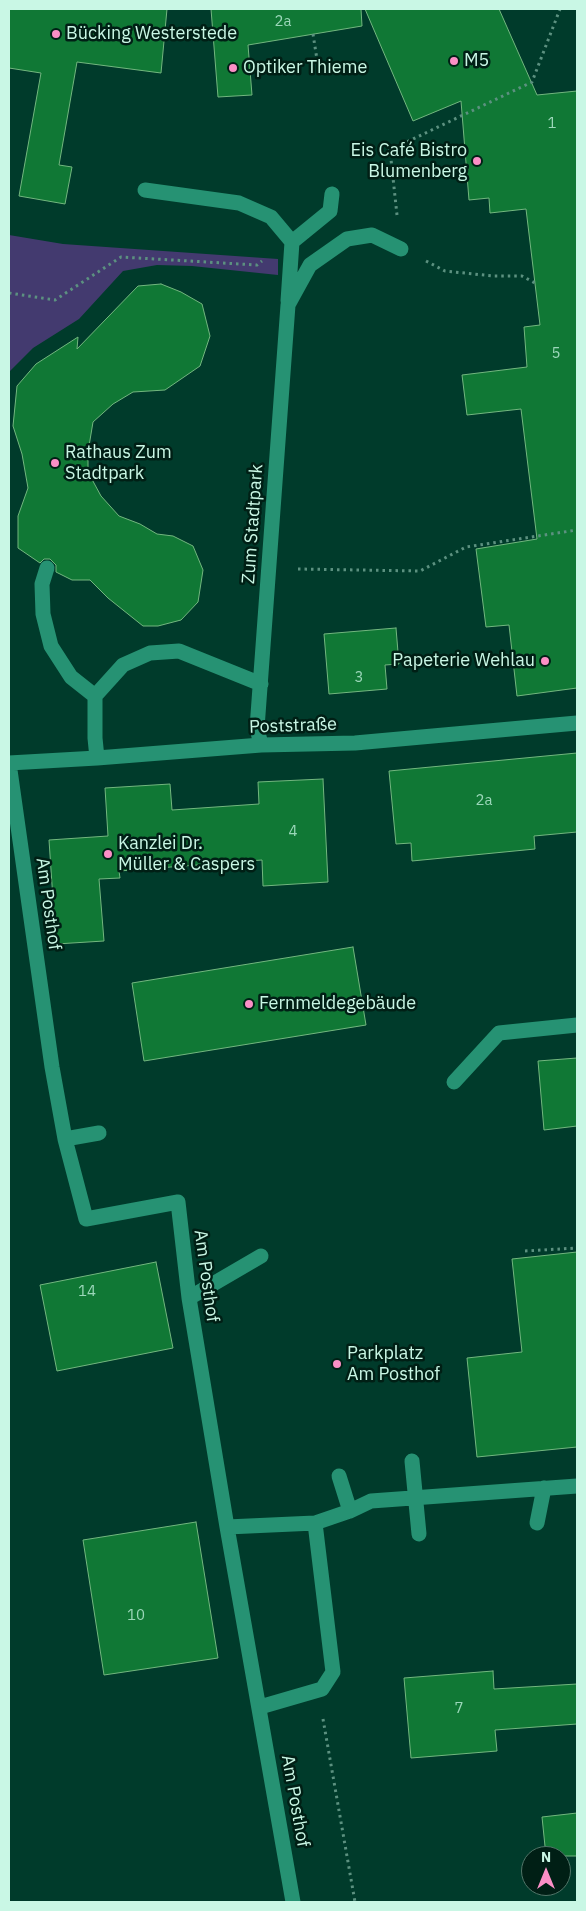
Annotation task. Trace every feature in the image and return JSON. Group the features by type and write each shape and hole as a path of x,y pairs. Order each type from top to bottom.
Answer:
{"street":[{"path":"145,190 240,204 271,217 292,242 330,211 332,194"},
{"name":"Zum Stadtpark","path":"288,305 310,265 347,239 372,235 401,249"},
{"name":"Zum Stadtpark","path":"261,745 257,728 292,242"},
{"path":"47,568 42,584 43,614 51,646 71,676 95,696"},
{"path":"97,758 95,696 123,665 150,653 179,651 261,684"},
{"name":"Poststraße","path":"9,763 261,745 355,743 577,723"},
{"name":"Am Posthof","path":"9,763 52,1067 66,1139 86,1219 178,1202 189,1298 293,1902"},
{"path":"454,1082 500,1033 577,1025"},
{"path":"66,1139 99,1133"},
{"path":"189,1298 261,1256"},
{"path":"412,1461 419,1534"},
{"path":"339,1476 350,1512"},
{"path":"227,1527 315,1523 350,1512 371,1501 577,1486"},
{"path":"537,1523 544,1488"},
{"path":"260,1707 322,1689 333,1672 315,1523"}],"path":[{"path":"535,283 522,276 493,276 445,271 401,249 390,150 532,82 560,9"},
{"path":"313,34 318,66"},
{"path":"9,293 55,300 121,257 257,265 292,242"},
{"path":"269,568 420,571 466,547 577,530"},
{"path":"525,1251 577,1248"}],"shaded area":[{"path":"9,235 63,244 278,259 278,275 192,266 157,265 123,271 79,319 33,348 9,372"}],"building":[{"path":"9,9 167,9 161,73 77,62 59,165 72,167 65,204 19,196 41,73 9,68"},
{"path":"211,9 361,9 362,26 248,45 252,95 218,97"},
{"path":"365,9 499,9 537,95 577,91 577,688 517,696 509,625 486,627 476,549 537,539 521,409 467,415 462,375 527,367 524,327 540,325 526,209 490,213 489,198 469,200 461,101 413,121"},
{"name":"Rathaus Zum Stadtpark","path":"161,284 181,292 202,304 210,336 200,366 165,390 133,392 113,404 93,422 88,452 88,472 101,496 119,516 140,524 157,534 173,536 193,546 203,570 198,602 181,620 158,626 143,626 108,598 90,580 72,580 56,572 56,565 50,559 44,559 40,563 18,548 18,516 28,488 22,454 13,426 17,386 36,364 78,337 77,349 138,286"},
{"path":"396,628 399,664 385,665 387,689 329,694 324,634"},
{"path":"577,753 577,832 534,836 535,849 412,861 411,843 396,844 389,771"},
{"path":"323,779 328,882 263,886 262,860 119,871 120,878 99,879 104,941 56,944 49,840 108,836 105,788 170,784 172,810 259,804 258,782"},
{"name":"Fernmeldegebäude","path":"353,947 366,1025 144,1061 132,983"},
{"path":"577,1058 577,1126 544,1130 538,1061"},
{"path":"577,1252 577,1447 477,1457 467,1358 522,1352 512,1259"},
{"path":"156,1262 173,1348 57,1371 40,1285"},
{"path":"196,1522 218,1658 104,1675 83,1540"},
{"path":"493,1671 494,1689 577,1684 577,1724 495,1730 497,1751 411,1758 404,1678"},
{"path":"577,1813 577,1856 571,1856 571,1846 545,1846 542,1817"}],"place":[{"name":"Bücking Westerstede","path":"56,34"},
{"name":"M5","path":"454,61"},
{"name":"Optiker Thieme","path":"233,68"},
{"name":"Eis Café Bistro Blumenberg","path":"477,161"},
{"name":"Rathaus Zum Stadtpark","path":"55,463"},
{"name":"Papeterie Wehlau","path":"545,661"},
{"name":"Kanzlei Dr. Müller & Caspers","path":"108,854"},
{"name":"Fernmeldegebäude","path":"249,1004"},
{"name":"Parkplatz Am Posthof","path":"337,1364"}]}
